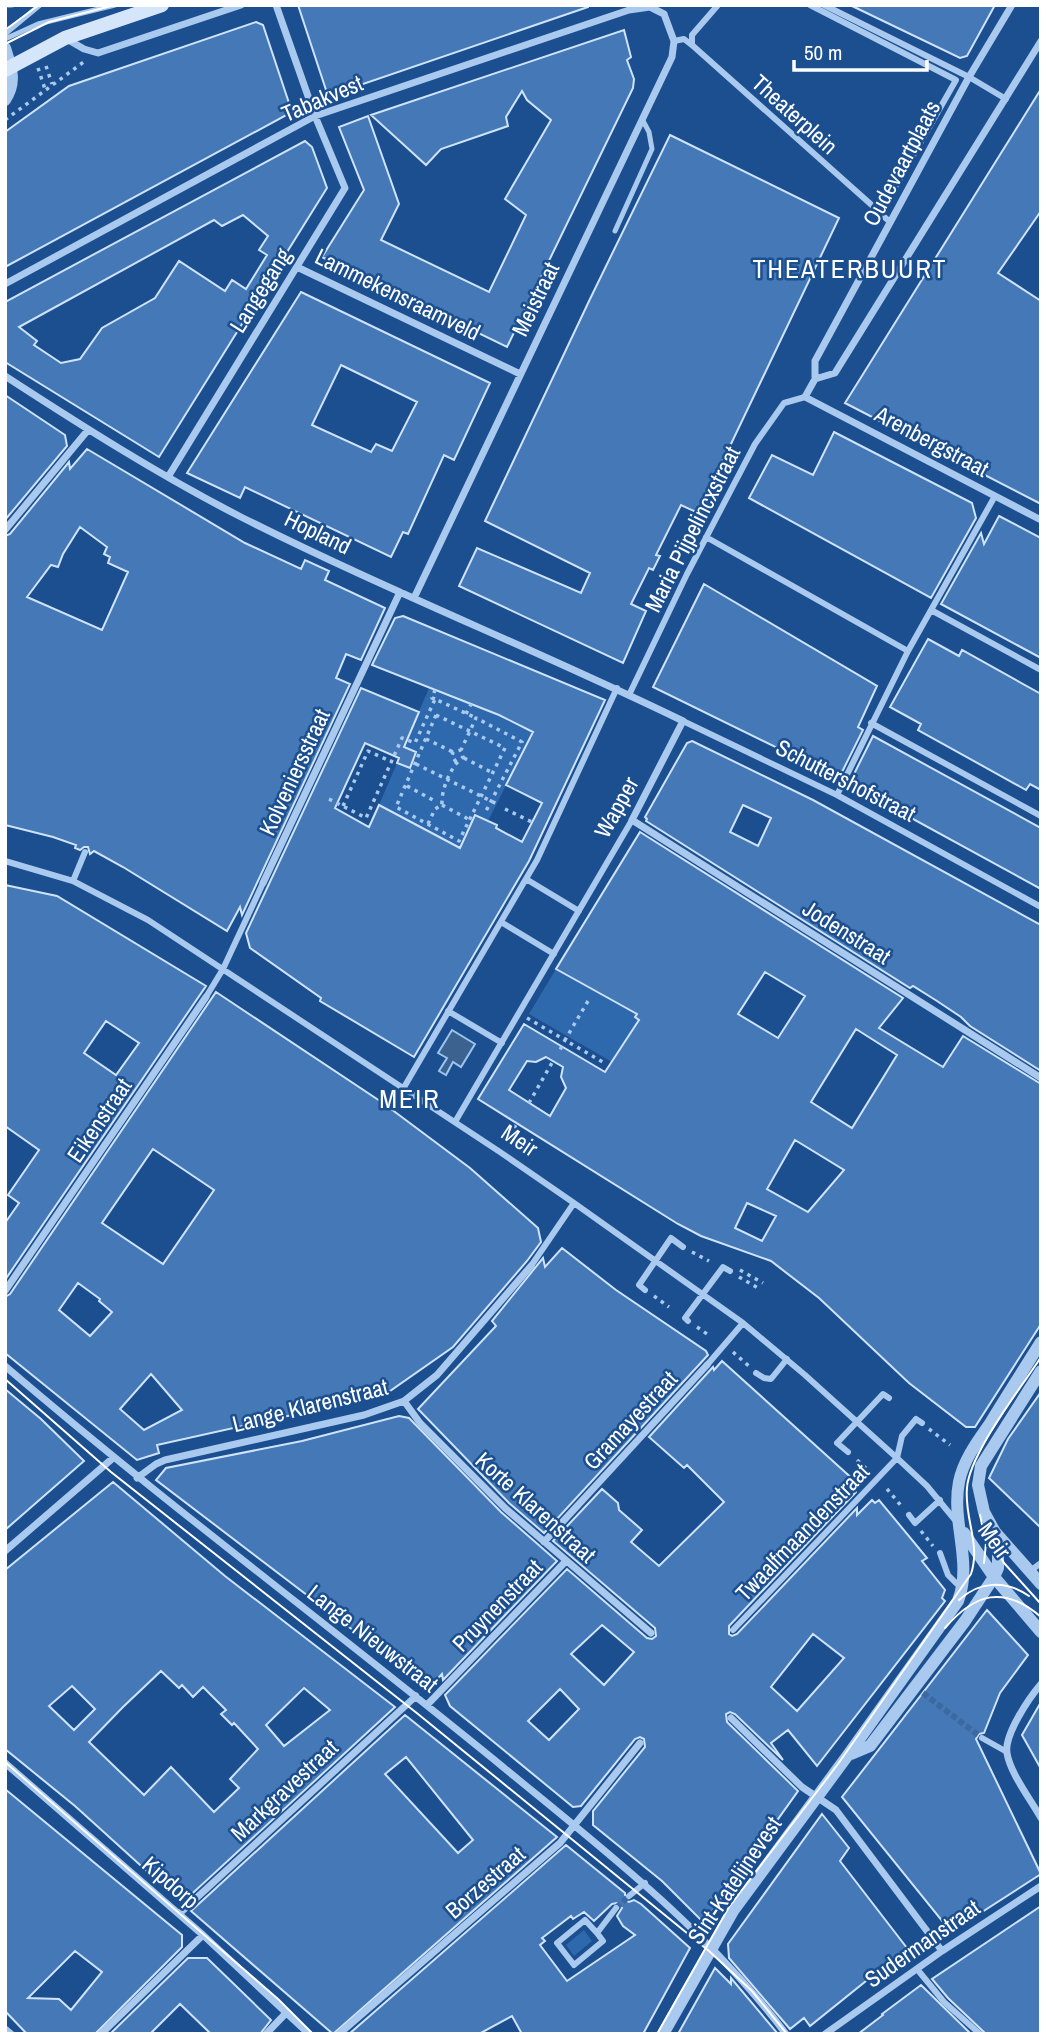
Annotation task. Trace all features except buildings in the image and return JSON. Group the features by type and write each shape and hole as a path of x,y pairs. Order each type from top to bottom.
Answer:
{"main road":[{"path":"7,67 65,38 162,5"}],"street":[{"path":"65,38 92,53 105,52 241,5"},
{"path":"276,5 315,116"},
{"path":"692,45 692,35 718,5"},
{"path":"810,5 956,79 886,203 875,208"},
{"path":"824,5 969,77 1006,99"},
{"name":"Oudevaartplaats","path":"805,397 815,379 815,361 969,77 1012,5"},
{"path":"668,6 664,14 674,41 684,39 692,45 890,222"},
{"name":"Tabakvest","path":"5,284 315,116 629,10 650,7 664,14"},
{"name":"Meistraat","path":"414,598 672,57 674,41"},
{"name":"Oudevaartplaats","path":"815,379 835,373 1040,46"},
{"path":"5,48 7,67 13,83 5,100"},
{"name":"Langegang","path":"167,477 345,188 315,116"},
{"name":"Lammekensraamveld","path":"297,267 520,374"},
{"name":"Hopland","path":"5,376 167,477 264,528 629,695"},
{"name":"Arenbergstraat","path":"805,397 1041,520"},
{"name":"Maria Pijpelincxstraat","path":"629,695 755,444 784,403 805,397"},
{"path":"5,530 88,430"},
{"path":"837,795 908,651 995,496"},
{"path":"706,537 908,651"},
{"name":"Kolveniersstraat","path":"223,970 400,592"},
{"path":"931,610 1041,670"},
{"name":"Wapper","path":"403,1089 526,879 617,688"},
{"name":"Schuttershofstraat","path":"629,695 837,795 1040,904"},
{"name":"Wapper","path":"455,1122 632,820 683,721"},
{"path":"871,723 1041,817"},
{"name":"Jodenstraat","path":"632,820 1041,1077"},
{"path":"73,881 85,852"},
{"name":"Meir","path":"5,861 73,881 148,920 500,1152 743,1323 856,1420 940,1500 994,1577"},
{"path":"526,879 579,911"},
{"path":"501,922 554,954"},
{"name":"Eikenstraat","path":"5,1290 223,970"},
{"path":"448,1011 502,1043"},
{"name":"Lange Klarenstraat","path":"137,1478 165,1460 364,1415 404,1401 437,1375 531,1266 575,1203"},
{"path":"645,1290 639,1285 671,1238 683,1247"},
{"path":"688,1321 685,1318 723,1267 731,1272"},
{"name":"Gramayestraat","path":"544,1542 743,1323"},
{"name":"Meir","path":"960,1586 963,1559 957,1494 959,1481 971,1452 1041,1342"},
{"path":"756,1373 764,1378 771,1378 787,1359"},
{"name":"Lange Nieuwstraat","path":"5,1366 137,1478 416,1696 645,1883 712,1946 786,2034"},
{"name":"Meir","path":"1041,1371 981,1466 978,1485 984,1512 995,1532 1035,1567 1041,1584"},
{"path":"848,1452 838,1443 856,1420 883,1394 889,1398"},
{"name":"Korte Klarenstraat","path":"404,1401 420,1423 505,1508 651,1633"},
{"path":"897,1458 902,1436 916,1419 922,1423"},
{"path":"5,1551 113,1458"},
{"name":"Twaalfmaandenstraat","path":"733,1630 897,1458"},
{"path":"909,1516 915,1523 940,1500"},
{"name":"Meir","path":"994,1577 998,1568 995,1532"},
{"path":"940,1553 948,1575 960,1586"},
{"name":"Pruynenstraat","path":"426,1705 566,1561"},
{"path":"994,1577 1041,1632"},
{"name":"Sint-Katelijnevest","path":"849,1755 870,1746 919,1690 994,1577"},
{"name":"Sint-Katelijnevest","path":"663,2034 733,1911 949,1615 960,1586"},
{"path":"1007,1752 1016,1722 1041,1684"},
{"name":"Markgravestraat","path":"179,1914 416,1696"},
{"path":"731,1718 802,1787 836,1810 942,1951"},
{"path":"982,1738 1007,1752 1018,1779 1041,1818"},
{"name":"Borzestraat","path":"339,2034 559,1843 640,1743"},
{"name":"Kipdorp","path":"5,1763 203,1935 309,2034"},
{"path":"629,1896 645,1883"},
{"name":"Sudermanstraat","path":"825,2034 942,1951 1041,1886"},
{"path":"597,1933 616,1908"},
{"path":"585,1920 597,1933 603,1941 574,1965 557,1943 585,1920"},
{"path":"101,2034 203,1935"},
{"path":"917,1969 944,2002 980,2034"},
{"path":"266,2034 287,2012"},
{"path":"5,2029 11,2034"}],"lane":[{"path":"5,36 40,5"},
{"path":"5,36 38,24 115,5"},
{"path":"615,231 652,149 649,132 642,119"}],"path":[{"path":"5,120 81,65 92,53"},
{"path":"435,690 432,698 525,743 486,811"},
{"path":"328,799 366,818 402,738 415,743 435,699"},
{"path":"466,714 471,704"},
{"path":"436,715 470,731 505,748 459,841 397,807 436,715"},
{"path":"476,718 461,750 463,757 493,773"},
{"path":"426,739 453,752 461,750"},
{"path":"343,806 368,751 392,762"},
{"path":"453,752 452,756 456,762"},
{"path":"463,757 456,762 440,797 442,805 470,820"},
{"path":"416,764 497,804"},
{"path":"406,786 433,800"},
{"path":"433,800 440,797"},
{"path":"433,800 435,809"},
{"path":"428,824 435,809 442,805"},
{"path":"505,809 532,822"},
{"path":"560,1050 588,1001"},
{"path":"519,1013 606,1064"},
{"path":"529,1103 553,1061"},
{"path":"500,1152 517,1123"},
{"path":"683,1247 709,1261"},
{"path":"740,1270 763,1283"},
{"path":"731,1272 758,1288"},
{"path":"645,1290 670,1307"},
{"path":"733,1352 756,1373"},
{"path":"922,1423 950,1445"},
{"path":"848,1452 868,1470"},
{"path":"887,1489 909,1516"},
{"path":"921,1531 940,1553"}],"shaded area":[{"path":"429,688 533,732 488,821 475,815 463,850 379,805"},
{"path":"556,969 634,1012 639,1020 612,1062 529,1014"},
{"path":"452,1030 475,1044 461,1067 453,1062 446,1075 439,1071 447,1058 438,1053"},
{"path":"584,1930 592,1941 574,1956 566,1945"}],"tunnel":[{"path":"923,1693 982,1738"},
{"path":"616,1908 629,1896"}],"tram line":[{"path":"5,30 39,5"},
{"path":"5,44 49,22 115,5"},
{"path":"657,2034 729,1907 838,1764 971,1574 974,1552 967,1499 970,1474 986,1440 1041,1357"},
{"path":"5,1379 111,1472 418,1714 709,1951 752,1991 787,2034"},
{"path":"980,1515 986,1543 984,1563"},
{"path":"986,1532 1004,1563 1041,1604"},
{"path":"959,1600 975,1589 993,1585 1011,1587 1029,1596"},
{"path":"945,1628 967,1607 990,1597 1015,1600 1041,1617"},
{"path":"5,1762 278,1999 313,2034"}],"district":[{"name":"THEATERBUURT","path":"850,268"},
{"name":"MEIR","path":"410,1098"}]}
